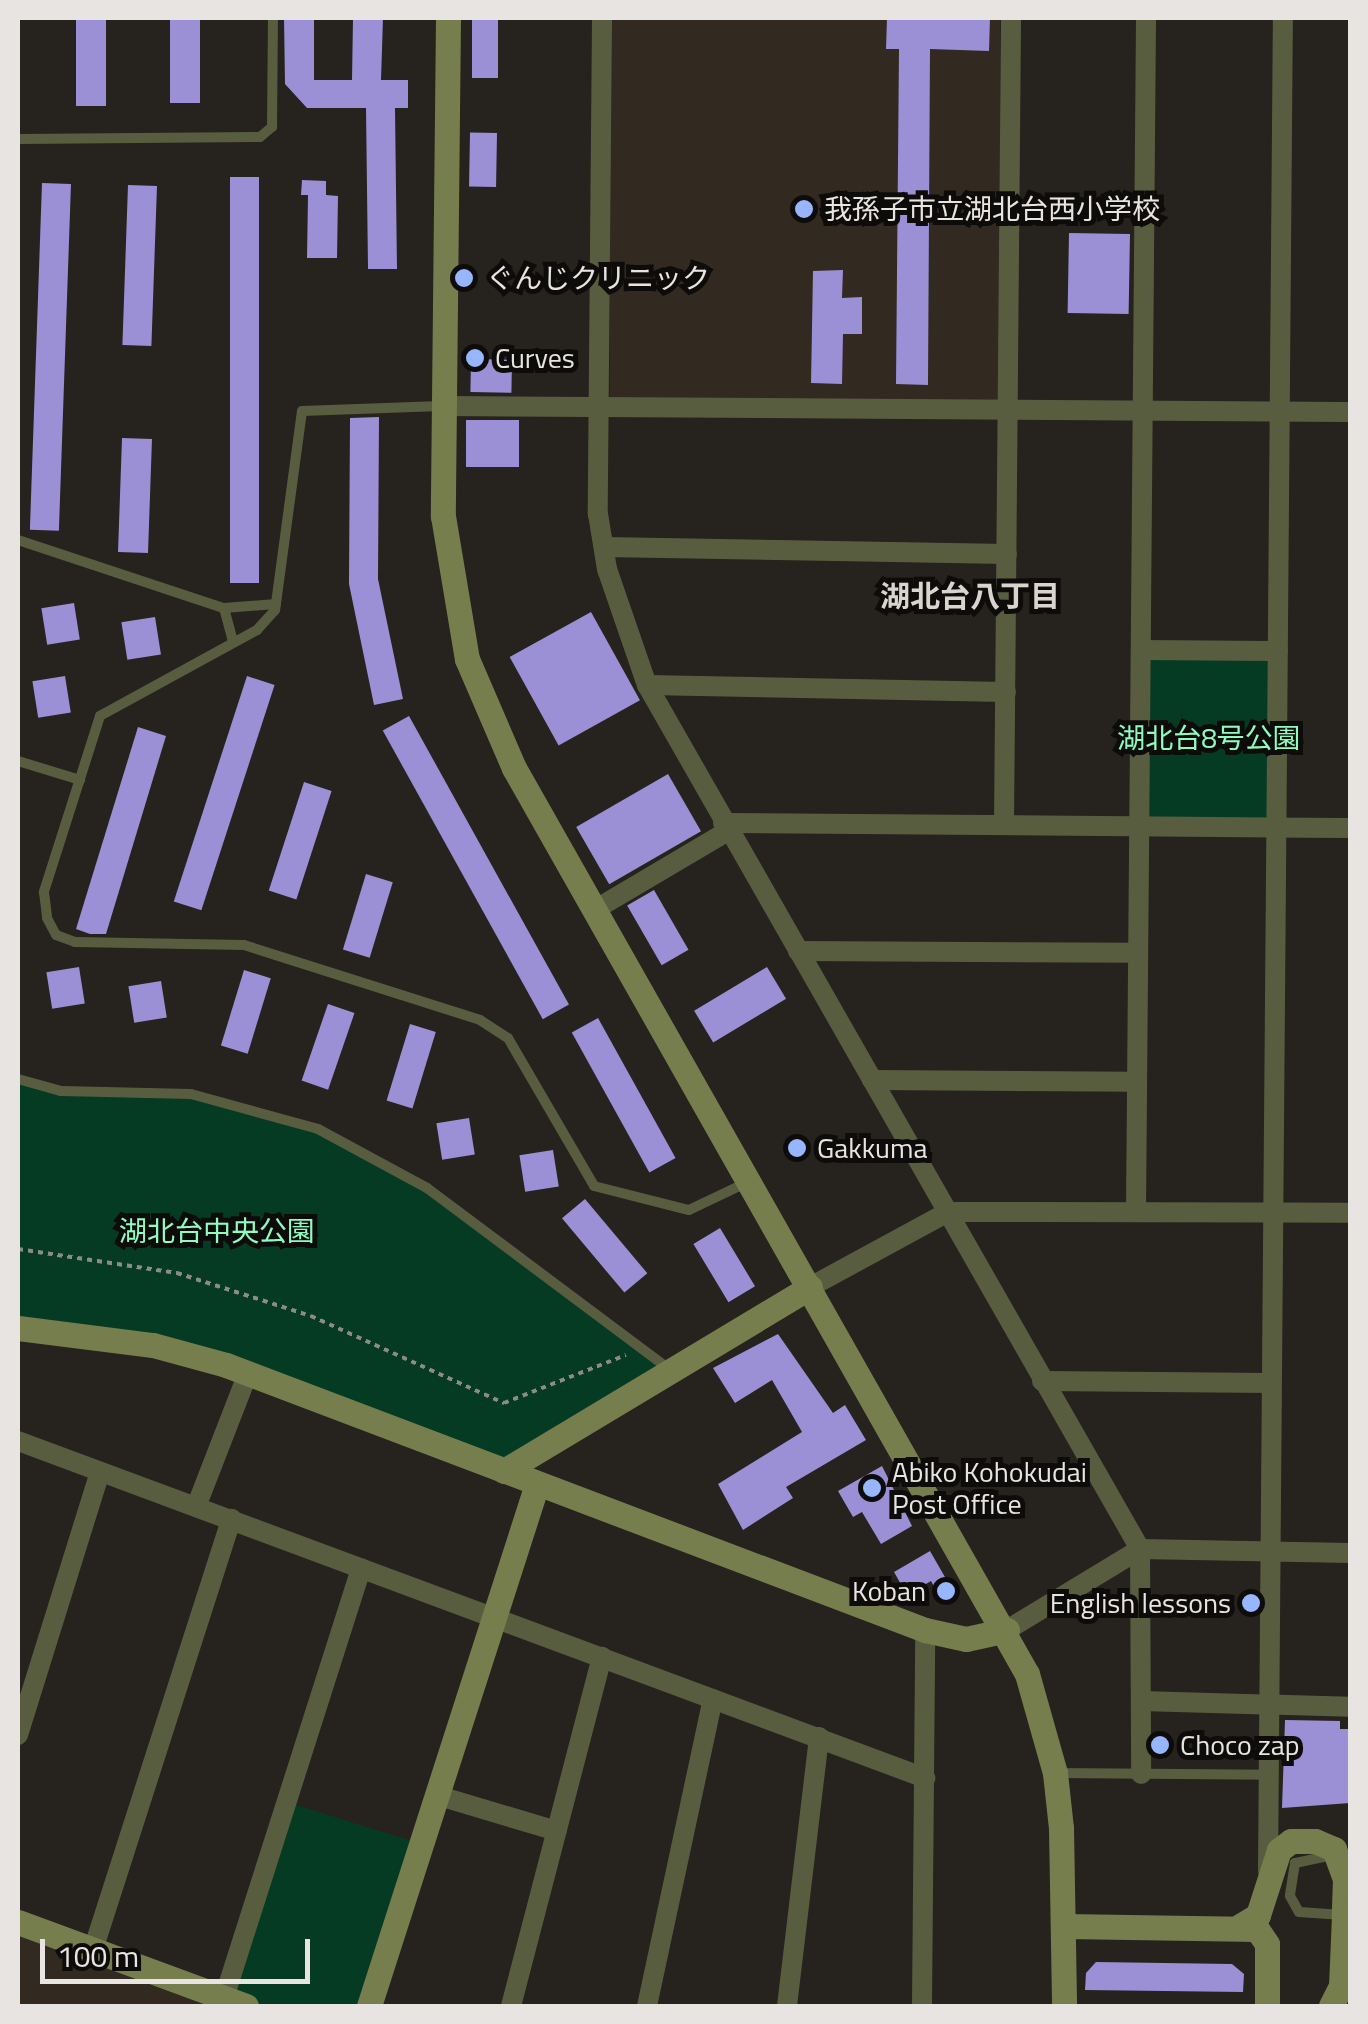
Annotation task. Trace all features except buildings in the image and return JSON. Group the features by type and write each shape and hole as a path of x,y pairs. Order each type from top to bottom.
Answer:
{"street":[{"path":"448,18 443,516 466,659 514,768 1006,1630 1042,1718 1054,1773 1065,1926 1064,2006"},
{"path":"602,18 599,406 604,547 647,685 1140,1549 1141,1774"},
{"path":"1004,825 1011,18"},
{"path":"1136,1212 1146,18"},
{"path":"1240,1926 1258,1915 1268,1871 1283,18"},
{"path":"445,406 1350,412"},
{"path":"604,547 1007,554"},
{"path":"1141,650 1278,650"},
{"path":"647,685 1006,692"},
{"path":"596,909 726,827 1350,828"},
{"path":"798,951 1138,953"},
{"path":"872,1080 1136,1082"},
{"path":"504,1471 668,1368 948,1212 1350,1213"},
{"path":"18,1328 153,1345 248,1373 925,1630 966,1639 1006,1630 1140,1549 1350,1553"},
{"path":"196,1507 248,1373"},
{"path":"1042,1381 1271,1383"},
{"path":"18,1440 925,1778"},
{"path":"18,1735 100,1472"},
{"path":"369,2006 537,1484"},
{"path":"92,1950 231,1520"},
{"path":"18,1922 235,2002 361,1568"},
{"path":"922,2006 925,1630"},
{"path":"511,2006 602,1657"},
{"path":"647,2006 713,1698"},
{"path":"1142,1702 1350,1707"},
{"path":"787,2006 819,1736"},
{"path":"436,1795 556,1831"},
{"path":"1268,1815 1291,1841 1326,1844 1339,1856 1344,1915 1341,1986 1331,2006"},
{"path":"1268,1871 1291,1841"},
{"path":"1065,1926 1240,1926 1258,1930 1267,1944 1267,2006"}],"lane":[{"path":"18,139 260,138 272,127 273,18"},
{"path":"445,406 323,405 302,411 276,604 269,621 105,709 44,892 46,918 64,940 244,945 480,1020 508,1038 594,1186 689,1210 750,1181"},
{"path":"18,540 224,608 276,604"},
{"path":"224,608 233,642"},
{"path":"18,761 80,780"},
{"path":"18,1080 61,1091 191,1094 318,1129 426,1188 668,1368"},
{"path":"1054,1773 1269,1775"},
{"path":"1339,1856 1295,1863 1290,1896 1299,1912 1344,1915"}],"path":[{"path":"18,1249 177,1272 312,1316 504,1403 642,1348"}],"shaded area":[{"name":"我孫子市立湖北台西小学校","path":"610,18 1000,18 1000,400 610,400"},
{"path":"18,1935 209,2006 18,2006"}],"green space":[{"name":"湖北台8号公園","path":"1141,650 1278,650 1278,825 1141,825"},
{"name":"湖北台中央公園","path":"18,1080 44,1088 191,1094 318,1129 392,1166 668,1368 504,1471 226,1365 18,1328"},
{"path":"287,1802 421,1844 369,2006 246,2006 224,1998"}],"place":[{"name":"我孫子市立湖北台西小学校","path":"804,209"},
{"name":"ぐんじクリニック","path":"464,278"},
{"name":"Curves","path":"475,358"},
{"name":"Gakkuma","path":"797,1148"},
{"name":"Abiko Kohokudai Post Office","path":"872,1488"},
{"name":"Koban","path":"946,1591"},
{"name":"English lessons","path":"1251,1603"},
{"name":"Choco zap","path":"1160,1745"}],"district":[{"name":"湖北台八丁目","path":"970,596"}]}
